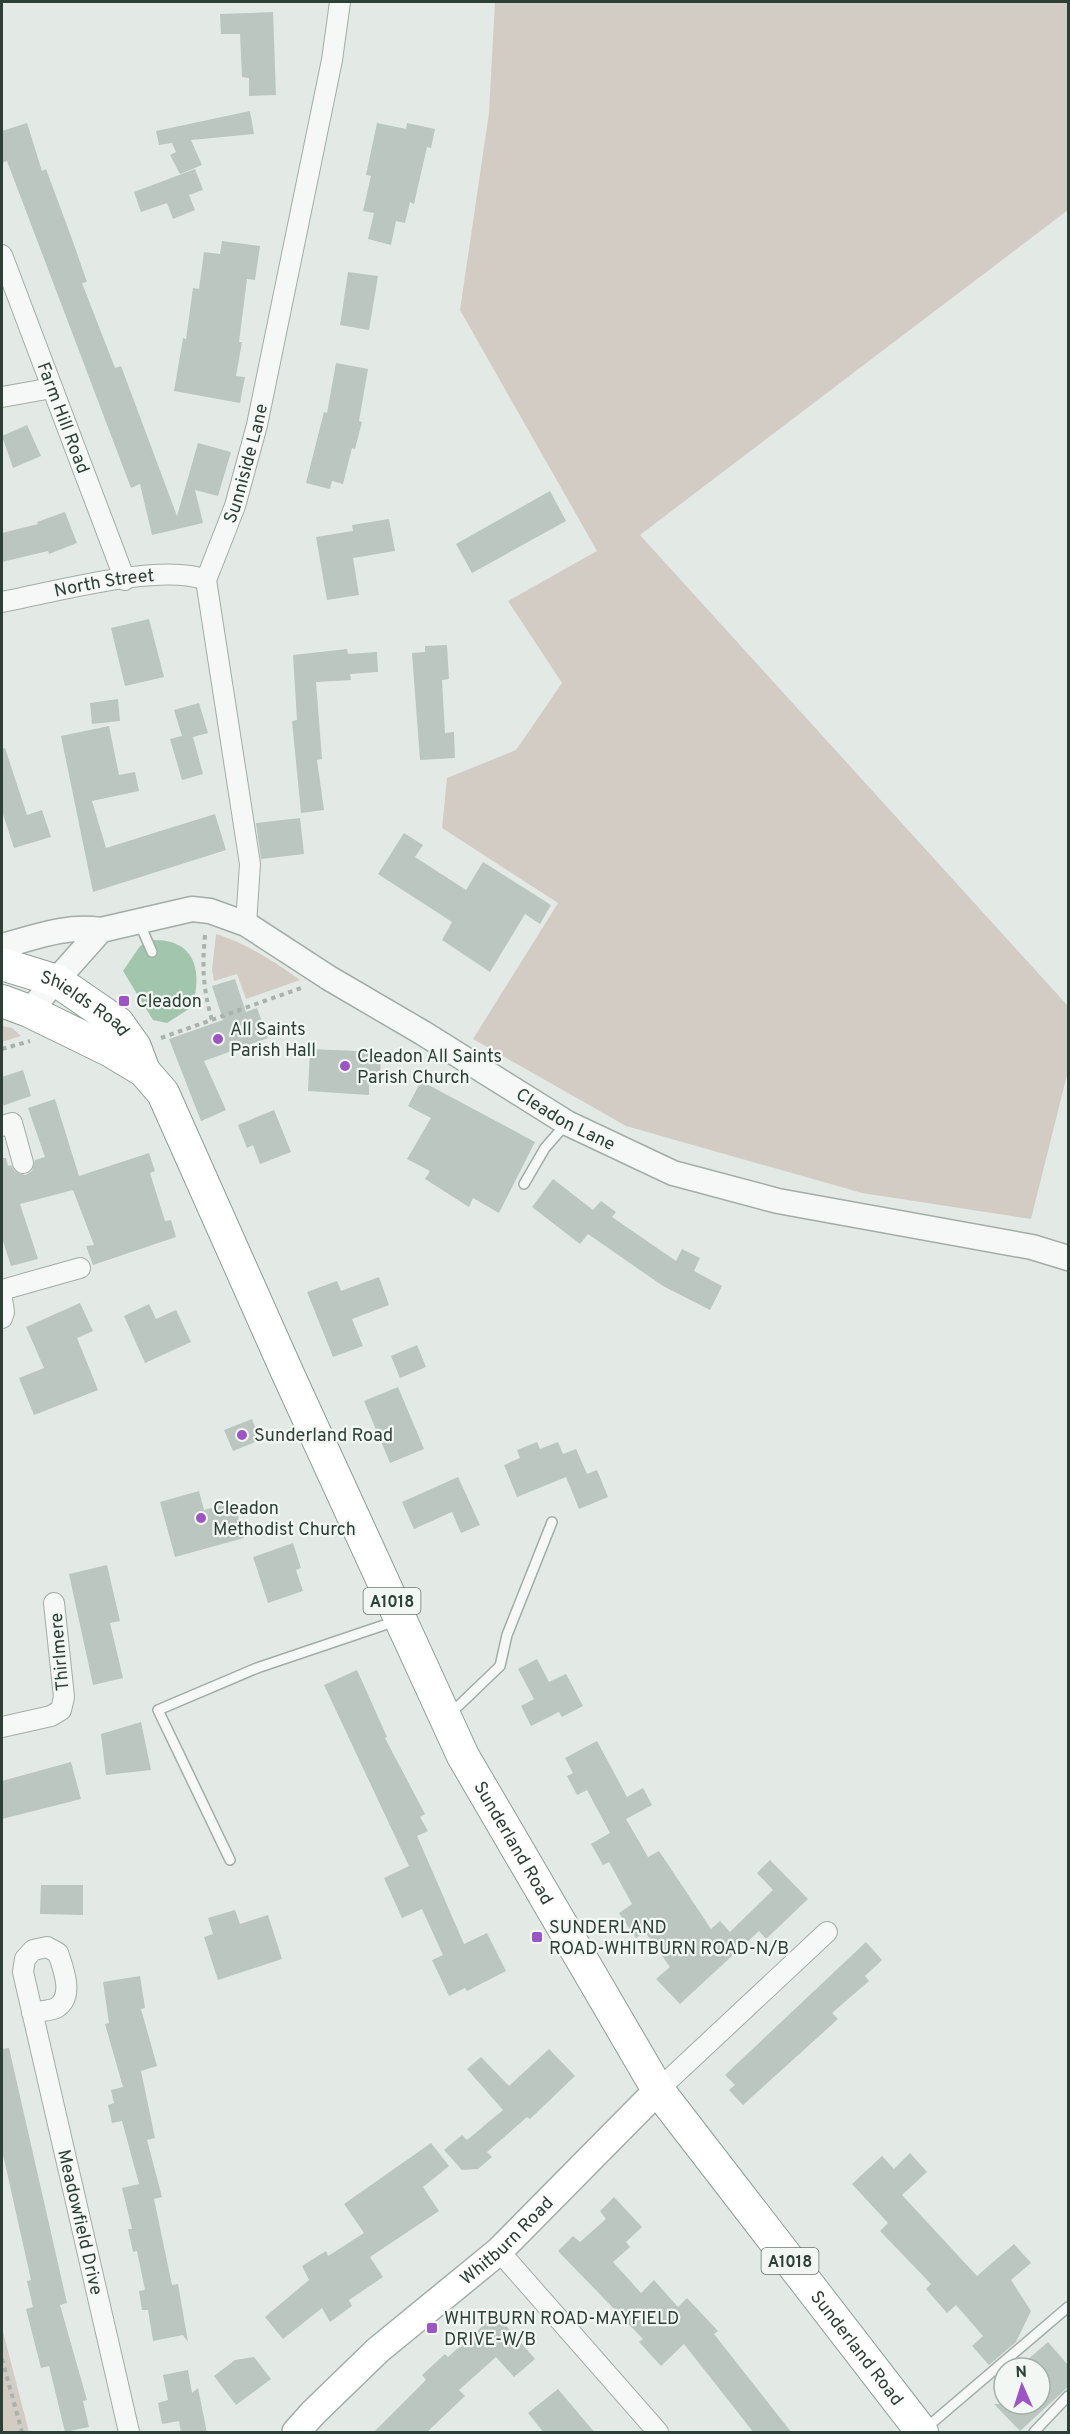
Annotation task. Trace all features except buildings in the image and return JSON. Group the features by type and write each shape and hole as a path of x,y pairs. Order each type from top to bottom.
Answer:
{"highway":[{"name":"Shields Road","path":"2,963 57,981 118,1023 148,1071"},
{"name":"Shields Road","path":"15,1006 148,1071"},
{"name":"Sunderland Road","path":"148,1071 463,1756 658,2090 922,2432"}],"main road":[{"name":"Whitburn Road","path":"296,2433 313,2413 378,2350 499,2251 658,2090"}],"street":[{"name":"Sunniside Lane","path":"206,580 235,506 257,425 332,60 340,2"},
{"name":"Farm Hill Road","path":"2,255 125,580"},
{"path":"2,397 52,388"},
{"name":"North Street","path":"2,602 175,573 194,575 206,580"},
{"path":"206,580 249,864 246,924"},
{"name":"Cleadon Lane","path":"2,946 54,930 80,927 101,930 192,909 210,911 246,924 329,978 423,1033 567,1123 673,1173 778,1201 1032,1247 1068,1258"},
{"path":"15,1006 57,981 101,930"},
{"path":"2,1126 12,1123 23,1162"},
{"path":"2,1290 80,1268"},
{"path":"2,1299 4,1312 2,1318"},
{"name":"Thirlmere","path":"2,1727 51,1716 61,1710 64,1697 54,1603"},
{"path":"658,2090 827,1932"},
{"name":"Meadowfield Drive","path":"32,2013 129,2433"},
{"path":"499,2251 658,2433"}],"lane":[{"path":"139,922 152,952"},
{"path":"524,1184 545,1148 567,1123"},
{"path":"446,1717 500,1666 507,1635 552,1522"},
{"path":"230,1860 158,1710 257,1668 400,1619"},
{"path":"922,2432 1068,2307"},
{"path":"1034,2433 1068,2396"}],"path":[{"path":"210,911 202,967 204,995 212,1020"},
{"path":"148,1071 212,1020 329,978"},
{"path":"2,2359 22,2433"}],"shaded area":[{"path":"495,2 1068,2 1068,210 640,535 1068,1006 1068,1071 1031,1219 862,1193 626,1126 473,1039 558,903 442,828 447,778 516,750 562,683 508,601 597,551 460,310 489,113"},
{"path":"216,934 238,942 260,954 300,980 246,999 237,974 214,981 212,970"},
{"path":"153,940 167,941 187,951 196,970 192,1007 167,1023 153,1020 123,971 140,946"},
{"path":"2,1026 12,1028 21,1036 2,1042"},
{"path":"2,2328 29,2432 2,2432"}],"place":[{"name":"Cleadon","path":"124,1001"},
{"name":"All Saints Parish Hall","path":"218,1039"},
{"name":"Cleadon All Saints Parish Church","path":"345,1066"},
{"name":"Sunderland Road","path":"242,1435"},
{"name":"Cleadon Methodist Church","path":"201,1518"},
{"name":"SUNDERLAND ROAD-WHITBURN ROAD-N/B","path":"537,1937"},
{"name":"WHITBURN ROAD-MAYFIELD DRIVE-W/B","path":"432,2328"}]}
